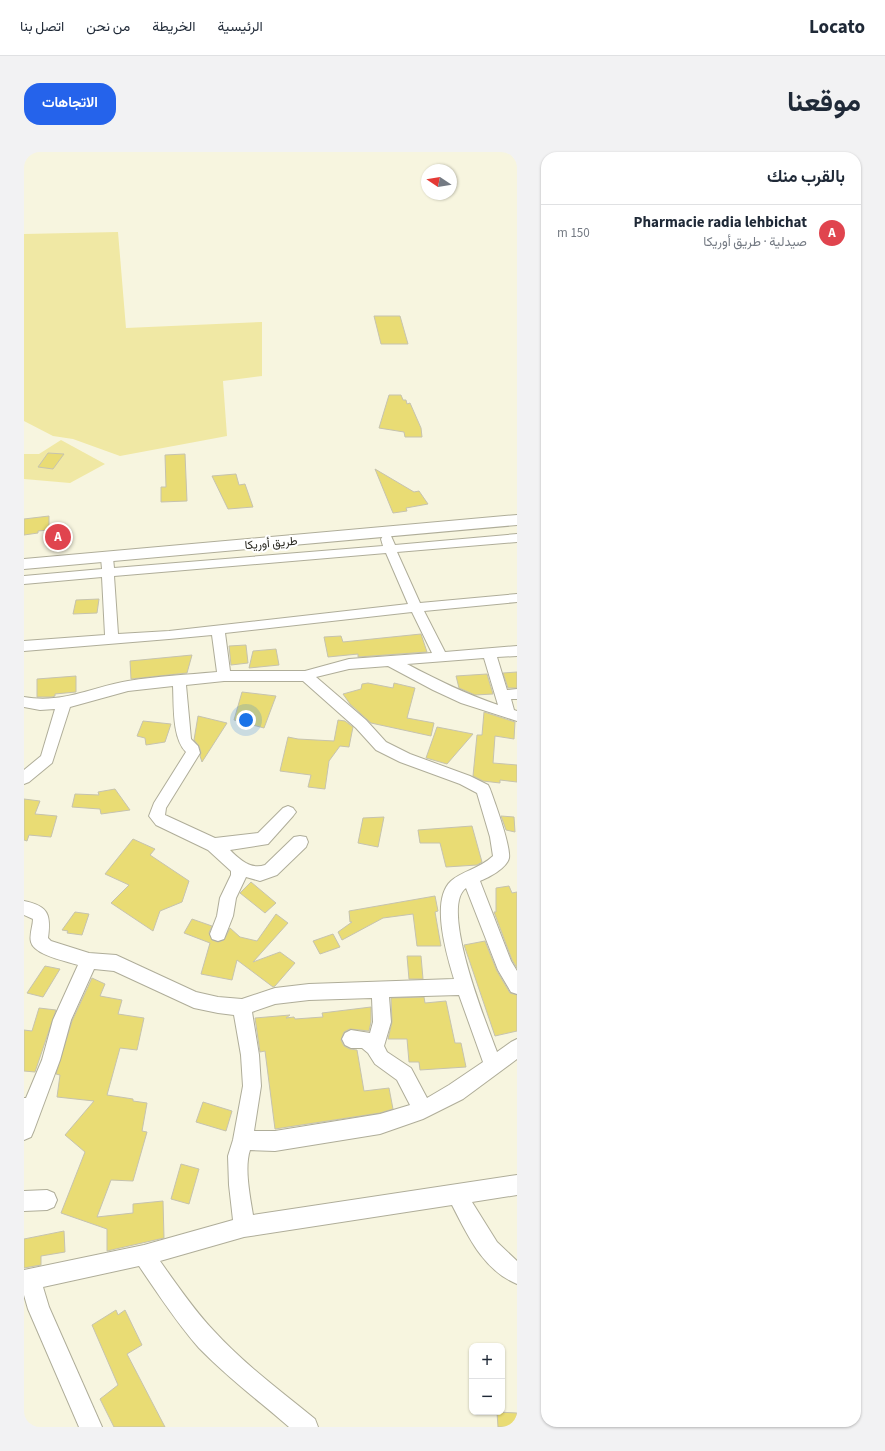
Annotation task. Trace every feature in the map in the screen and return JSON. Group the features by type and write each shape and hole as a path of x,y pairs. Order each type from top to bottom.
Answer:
{"street":[{"name":"طريق أوريكا","path":"24,564 107,558 517,520"},
{"path":"385,532 401,578 417,607 440,656"},
{"path":"24,580 517,538"},
{"path":"107,558 112,640"},
{"path":"24,646 218,631 417,607 517,598"},
{"path":"218,631 224,676"},
{"path":"24,702 40,704 64,702 128,686 179,680 224,676 306,676 348,664 517,651"},
{"path":"489,653 503,695 513,714"},
{"path":"390,661 438,687 459,696 513,714"},
{"path":"306,676 361,724 381,746 405,758 466,780 483,789 498,837 501,858 483,873 461,883 453,890 448,909 464,987 493,1066"},
{"path":"179,680 184,739 186,744 194,750 194,753 159,807 157,816 161,821 214,845 239,869 260,874 271,870 300,842"},
{"path":"503,695 517,694"},
{"path":"24,778 47,759 64,702"},
{"path":"214,845 244,843 262,839 288,812"},
{"path":"218,934 225,916 228,898 239,875 239,869"},
{"path":"471,879 504,965 517,986"},
{"path":"24,908 32,909 40,914 42,919 39,941 45,947 89,961 116,963 194,1000 218,1005 242,1007 274,996 309,992 464,987"},
{"path":"26,1117 51,1060 62,1020 89,961"},
{"path":"374,1047 382,1022 380,990"},
{"path":"242,1007 250,1055 252,1086 243,1140 238,1156 238,1185 244,1227"},
{"path":"352,1039 366,1040 374,1047 381,1058 404,1074 424,1110"},
{"path":"243,1140 275,1141 311,1136 380,1124 424,1110 456,1092 517,1048"},
{"path":"91,1427 27,1280 144,1255 244,1227 517,1186"},
{"path":"458,1195 483,1242 510,1269 517,1272"},
{"path":"24,1201 47,1200"},
{"path":"144,1255 179,1305 207,1339 239,1370 308,1427"}],"shaded area":[{"path":"118,232 126,328 262,322 262,376 223,381 227,436 120,456 73,439 53,436 24,421 24,234"},
{"path":"61,440 105,464 70,483 24,479 24,454 39,454"}],"building":[{"path":"374,316 400,316 408,344 381,344"},
{"path":"389,395 401,395 403,400 406,400 407,404 410,403 421,428 422,437 405,437 404,432 379,428"},
{"path":"48,453 64,454 53,469 38,467"},
{"path":"185,454 187,501 161,502 161,487 166,487 165,455"},
{"path":"375,469 414,492 419,491 428,504 406,508 407,511 393,513"},
{"path":"236,474 239,485 245,484 253,507 228,509 212,476"},
{"path":"49,516 49,530 24,535 24,519"},
{"path":"99,599 97,613 73,614 76,600"},
{"path":"421,634 427,652 358,657 358,654 328,657 324,637 341,636 343,642"},
{"path":"246,645 248,663 231,665 229,646"},
{"path":"276,649 279,665 249,668 253,651"},
{"path":"192,655 187,673 131,679 130,661"},
{"path":"517,672 517,688 508,688 503,673"},
{"path":"487,674 493,694 475,695 459,688 456,676"},
{"path":"76,676 76,692 55,694 55,696 52,697 37,697 37,679"},
{"path":"368,683 393,688 394,683 415,688 407,718 434,723 431,736 371,723 350,704 343,694 361,689 362,684"},
{"path":"242,692 276,696 264,728 234,720"},
{"path":"484,712 515,722 514,739 495,736 493,763 517,765 517,782 500,780 500,783 483,781 473,776 477,735 482,735"},
{"path":"198,716 227,723 202,762 199,746 194,740"},
{"path":"338,720 345,721 353,727 349,747 340,746 329,761 325,789 308,787 311,775 280,771 288,737 334,741"},
{"path":"143,721 171,724 165,742 146,745 145,738 137,736"},
{"path":"437,727 473,734 447,764 426,758"},
{"path":"115,789 130,810 101,814 100,809 72,807 75,794 99,795 98,792"},
{"path":"24,799 40,801 35,814 57,816 51,837 29,835 27,841 24,840"},
{"path":"501,816 514,817 515,832 506,830"},
{"path":"384,817 378,847 358,843 363,818"},
{"path":"472,826 482,862 477,865 446,867 440,843 420,843 418,830"},
{"path":"133,839 155,849 150,855 189,881 182,902 160,911 153,931 111,903 129,885 105,874"},
{"path":"251,882 276,903 265,913 240,893"},
{"path":"509,886 512,893 517,892 517,968 512,960 494,912 496,912 496,888"},
{"path":"435,896 438,911 435,912 441,946 417,946 413,914 383,918 342,940 338,932 352,922 350,922 349,911"},
{"path":"75,912 89,914 82,935 67,933 68,931 62,930"},
{"path":"276,914 288,923 253,962 280,952 295,963 275,986 273,987 237,960 232,980 201,974 210,943 184,933 192,919 212,926 209,933 212,940 218,942 224,940 230,928 240,937 257,941"},
{"path":"333,934 340,947 320,954 313,941"},
{"path":"485,941 497,971 510,993 517,995 517,1031 495,1036 464,945"},
{"path":"407,956 421,956 423,979 409,979"},
{"path":"45,966 60,969 43,997 27,993"},
{"path":"92,978 105,984 100,996 122,1000 118,1014 144,1018 137,1050 120,1048 107,1095 147,1103 142,1131 147,1132 133,1181 111,1180 97,1217 133,1213 133,1204 163,1201 164,1238 107,1251 107,1229 61,1213 85,1152 65,1135 94,1101 57,1097 60,1075 56,1074 72,1021"},
{"path":"424,997 425,1003 446,1001 455,1043 461,1043 466,1067 420,1070 419,1062 409,1062 407,1039 388,1039 392,1022 391,998"},
{"path":"371,1007 371,1022 369,1031 350,1029 344,1032 341,1040 344,1046 357,1050 364,1091 389,1088 393,1109 380,1113 275,1129 265,1051 260,1052 255,1018 290,1015 286,1018 294,1017 295,1019 323,1017 322,1013"},
{"path":"39,1008 56,1010 35,1072 24,1071 24,1030 32,1031"},
{"path":"203,1102 232,1111 226,1131 196,1122"},
{"path":"181,1164 199,1169 189,1204 171,1199"},
{"path":"64,1231 65,1252 41,1256 41,1265 24,1268 24,1239"},
{"path":"116,1310 118,1315 125,1310 142,1345 127,1354 165,1427 114,1427 100,1399 118,1385 92,1325"},
{"path":"505,1412 517,1413 517,1427 498,1427 497,1415 505,1415"}],"place":[{"name":"Pharmacie radia lehbichat","path":"58,537"}]}
